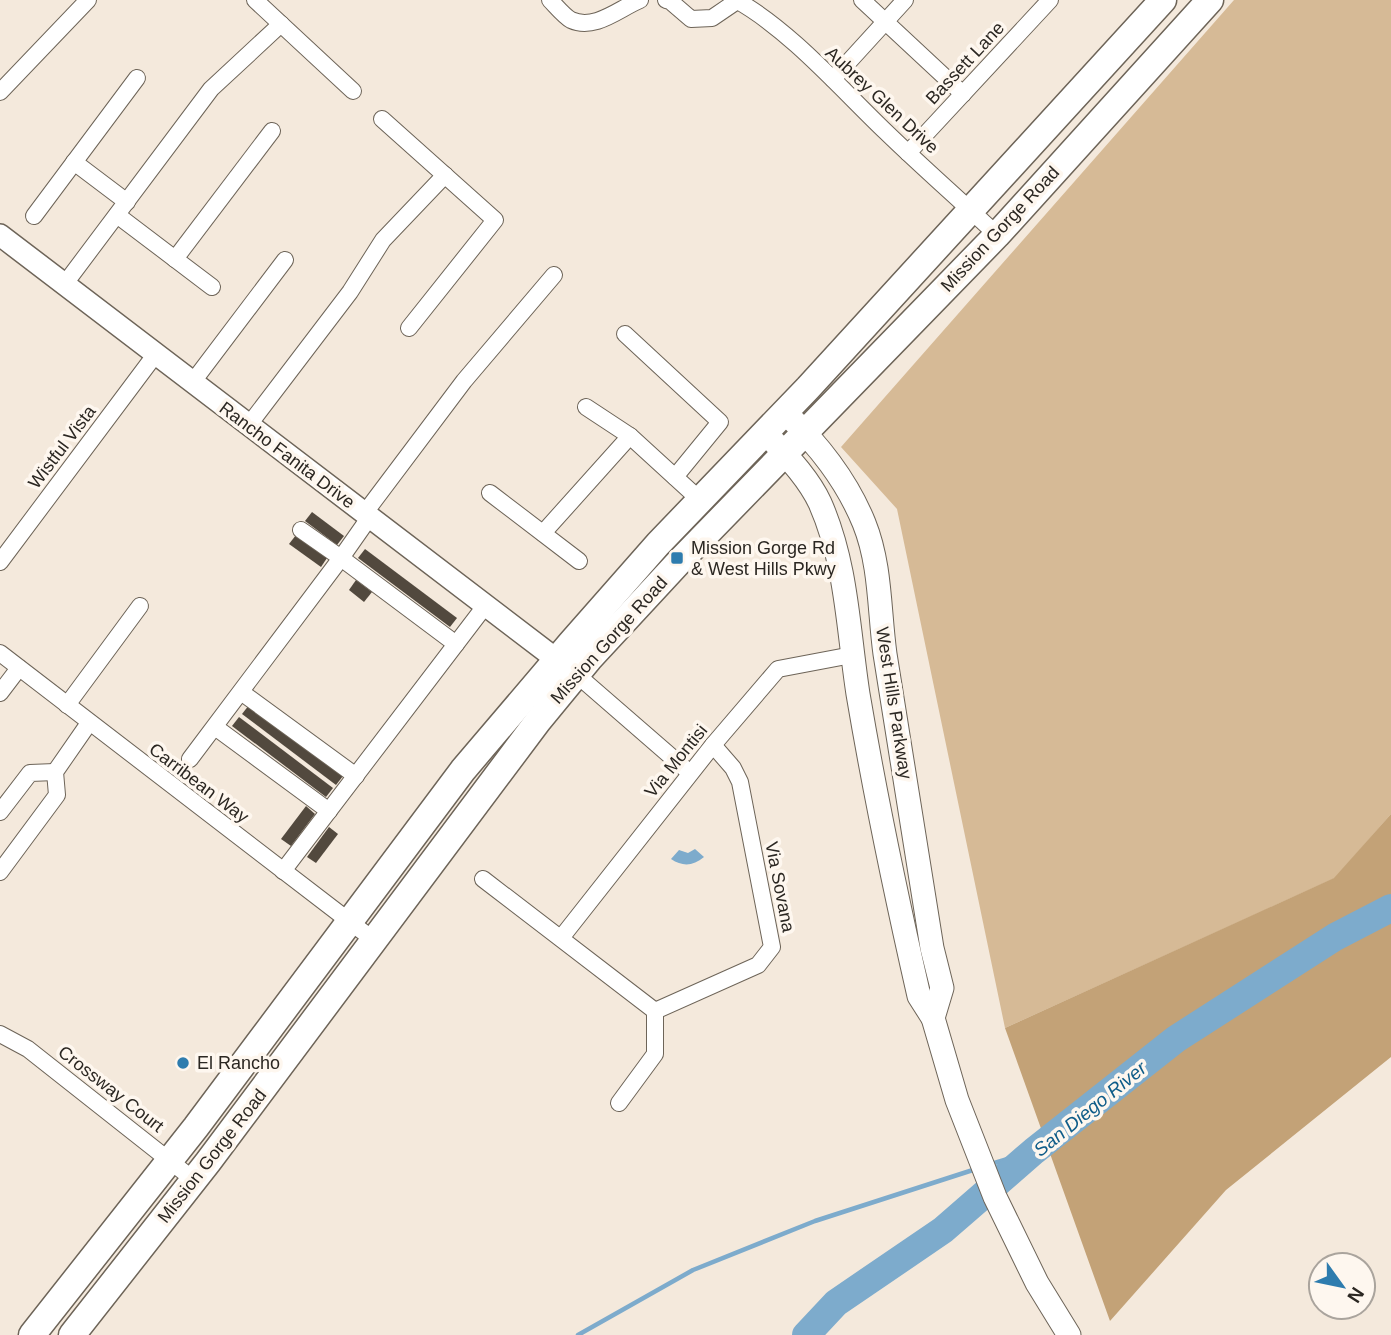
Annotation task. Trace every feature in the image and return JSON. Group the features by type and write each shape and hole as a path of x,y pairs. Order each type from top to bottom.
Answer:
{"main road":[{"name":"Mission Gorge Road","path":"72,1335 267,1084 538,721 566,667 700,500 785,412 1163,0"},
{"name":"Mission Gorge Road","path":"32,1335 169,1161 463,771 806,433 997,235 1210,0"},
{"name":"West Hills Parkway","path":"785,412 832,463 848,489 865,526 876,570 885,650 942,989 933,1018"},
{"name":"West Hills Parkway","path":"765,432 818,499 834,537 844,576 852,655 879,818 919,996 933,1018 972,1143 995,1197 1037,1283 1069,1335"},
{"path":"267,1084 261,1079 260,1072 292,1025 292,1016 286,1007"}],"street":[{"path":"0,92 88,0"},
{"path":"255,0 353,91"},
{"path":"550,0 571,20 592,22 616,15 640,0"},
{"path":"666,0 691,19 712,18 737,0"},
{"name":"Aubrey Glen Drive","path":"737,0 754,9 833,79 997,235"},
{"path":"862,0 963,94"},
{"path":"833,79 905,0"},
{"name":"Bassett Lane","path":"908,153 1050,0"},
{"path":"64,285 211,89 281,24"},
{"path":"34,216 137,78"},
{"path":"382,119 495,220 409,328"},
{"path":"175,259 272,131"},
{"path":"74,162 175,259 212,287"},
{"path":"248,426 349,292 383,240 445,175"},
{"name":"Rancho Fanita Drive","path":"0,235 566,667"},
{"path":"192,383 285,260"},
{"path":"190,759 341,558 367,516 464,381 554,275"},
{"path":"625,334 720,422 675,477"},
{"name":"Wistful Vista","path":"0,562 155,355"},
{"path":"586,407 630,436 700,500"},
{"path":"543,533 630,436"},
{"path":"491,493 579,561"},
{"path":"301,530 456,645"},
{"path":"67,705 140,606"},
{"path":"283,872 485,606"},
{"name":"Carribean Way","path":"0,653 375,941"},
{"name":"Via Montisi","path":"561,938 713,745 778,669 852,655"},
{"path":"566,667 691,773"},
{"path":"0,693 19,668"},
{"path":"241,692 356,776"},
{"path":"0,872 57,795 55,772 89,723"},
{"path":"215,727 329,811"},
{"name":"Via Sovana","path":"655,1011 758,965 772,947 740,782 733,768 713,745"},
{"path":"0,811 30,773 55,772"},
{"path":"483,879 655,1011 655,1054 619,1103"},
{"name":"Crossway Court","path":"0,1034 28,1049 194,1180"}],"shaded area":[{"path":"1234,0 1391,0 1391,814 1335,878 1005,1028 897,509 841,447"},
{"path":"1391,814 1391,1057 1226,1190 1110,1321 1005,1028 1334,878"}],"water":[{"path":"695,849 704,857 696,862 684,864 671,859 679,850 688,853"}],"building":[{"path":"312,512 344,536 337,545 305,521"},
{"path":"296,535 327,558 321,567 289,544"},
{"path":"365,549 457,618 450,627 358,558"},
{"path":"356,580 372,592 364,602 349,590"},
{"path":"249,705 343,776 336,785 242,714"},
{"path":"239,717 333,788 326,797 232,726"},
{"path":"306,806 315,814 291,846 281,839"},
{"path":"329,827 338,834 316,863 307,857"}],"waterway":[{"name":"San Diego River","path":"806,1335 836,1303 943,1230 1034,1151 1176,1039 1335,937 1391,908"},
{"path":"991,1164 1034,1151"},
{"path":"578,1335 693,1270 815,1221 976,1169"}],"place":[{"name":"Mission Gorge Rd & West Hills Pkwy","path":"677,558"},
{"name":"El Rancho","path":"183,1063"}]}
